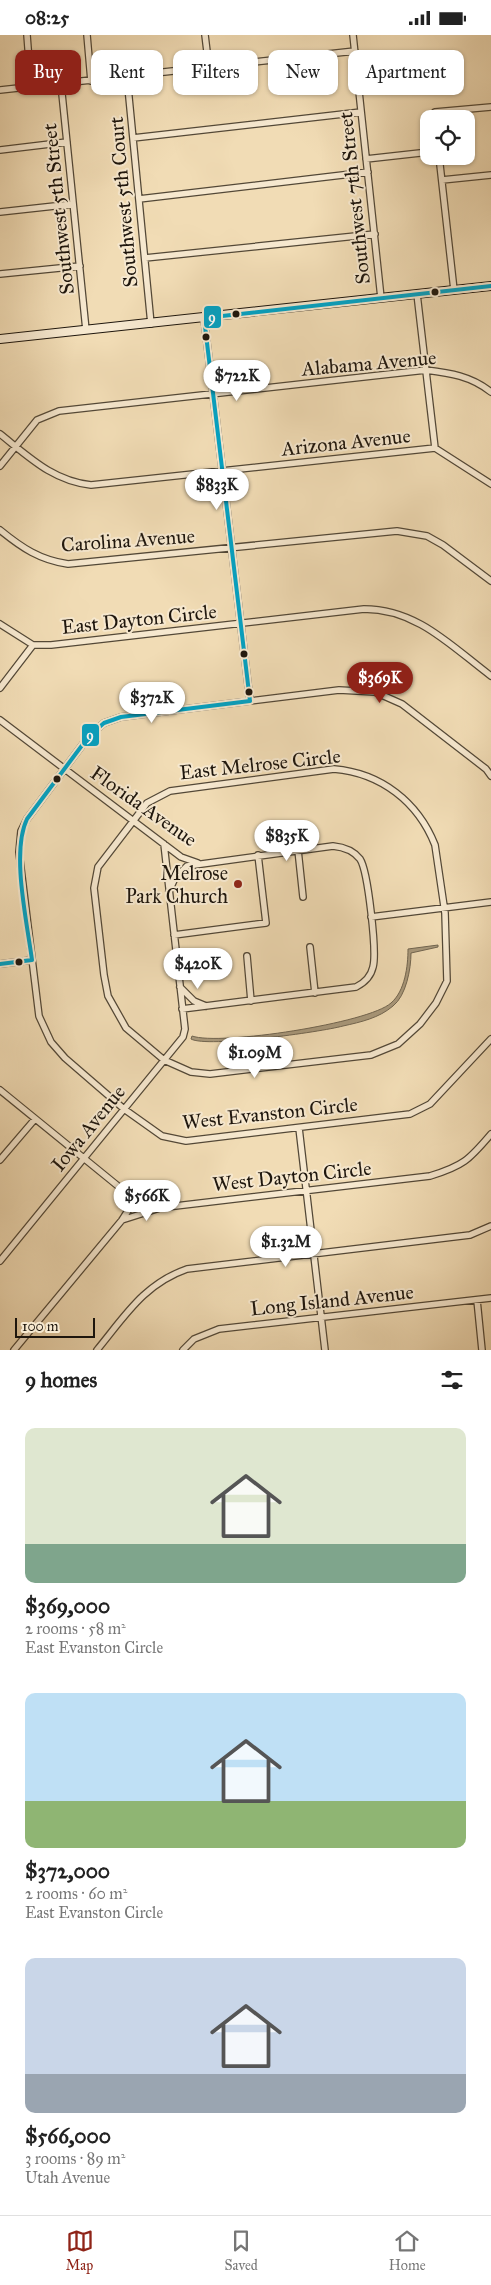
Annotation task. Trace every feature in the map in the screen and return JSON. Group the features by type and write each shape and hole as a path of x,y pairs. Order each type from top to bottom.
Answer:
{"main road":[{"path":"0,339 204,319 491,286"}],"street":[{"path":"26,35 28,50"},
{"path":"81,82 91,81 87,35"},
{"path":"205,35 207,50"},
{"name":"Southwest 7th Street","path":"353,35 355,50"},
{"path":"258,62 348,52"},
{"path":"0,90 15,89"},
{"name":"Southwest 5th Street","path":"62,95 86,330"},
{"name":"Southwest 5th Court","path":"129,95 151,324"},
{"name":"Southwest 7th Street","path":"359,95 381,298"},
{"path":"470,110 491,107"},
{"path":"134,138 361,112"},
{"path":"0,150 67,142"},
{"path":"366,159 420,153"},
{"path":"440,165 454,290"},
{"path":"139,199 368,172"},
{"path":"442,180 491,175"},
{"path":"0,213 74,205"},
{"path":"145,258 374,234"},
{"path":"0,274 80,266"},
{"path":"416,294 435,448"},
{"path":"204,319 250,701"},
{"name":"Alabama Avenue","path":"0,466 36,420 59,411 426,370 456,373 481,384 491,392"},
{"name":"Arizona Avenue","path":"0,435 58,477 91,485 435,448 491,484"},
{"name":"Carolina Avenue","path":"0,530 26,551 49,561 68,564 385,531 412,532 427,536 443,545 491,581"},
{"name":"East Dayton Circle","path":"33,645 51,645 241,625 364,609 384,609 418,621 491,676"},
{"path":"0,624 33,645 0,688"},
{"name":"West Evanston Circle","path":"491,776 473,759 402,704 375,692 339,690 121,717 104,723 89,736 27,819 19,841 18,852 38,1016 51,1042 65,1058 124,1109 162,1136 186,1141 410,1114 430,1104 491,1039"},
{"name":"Florida Avenue","path":"0,720 181,857 198,863"},
{"name":"East Melrose Circle","path":"334,769 352,771 373,777 407,801 420,815 435,845 444,908 448,955 447,981 436,1003 420,1024 398,1044 371,1055 210,1074 191,1072 164,1060 126,1028 108,996 95,878 98,867 132,821 147,803 170,791 334,769"},
{"name":"Iowa Avenue","path":"0,1261 182,1037 185,1029 164,844"},
{"path":"169,891 180,871 198,863 333,846 343,847 359,859 364,868 371,917 374,958 369,976 356,987 182,1009"},
{"path":"298,850 303,897"},
{"path":"174,935 266,923 258,855"},
{"path":"371,917 491,902"},
{"path":"310,947 316,993"},
{"path":"247,955 251,1001"},
{"path":"0,964 32,960"},
{"path":"180,987 194,1001 206,1006"},
{"name":"West Dayton Circle","path":"0,1089 136,1199 167,1207 430,1176 453,1169 467,1162 491,1134"},
{"path":"0,1160 35,1119"},
{"path":"299,1128 325,1350"},
{"path":"14,1350 122,1220 136,1199"},
{"path":"122,1220 167,1207"},
{"path":"97,1350 138,1298 158,1282 172,1274 188,1269 470,1235 491,1226"},
{"name":"Long Island Avenue","path":"183,1350 194,1339 219,1329 491,1298"},
{"path":"476,1300 482,1350"}],"shaded area":[{"path":"438,945 438,947 411,953 409,974 398,1002 382,1014 370,1019 331,1029 265,1038 218,1042 191,1039 192,1036 232,1038 294,1031 326,1025 377,1011 391,1003 400,992 406,970 408,949"}],"transit line":[{"name":"9","path":"0,964 32,960 20,868 22,833 27,819 89,736 104,723 121,717 250,701 204,318 491,286"}],"place":[{"name":"Melrose Park Church","path":"238,884"}]}
